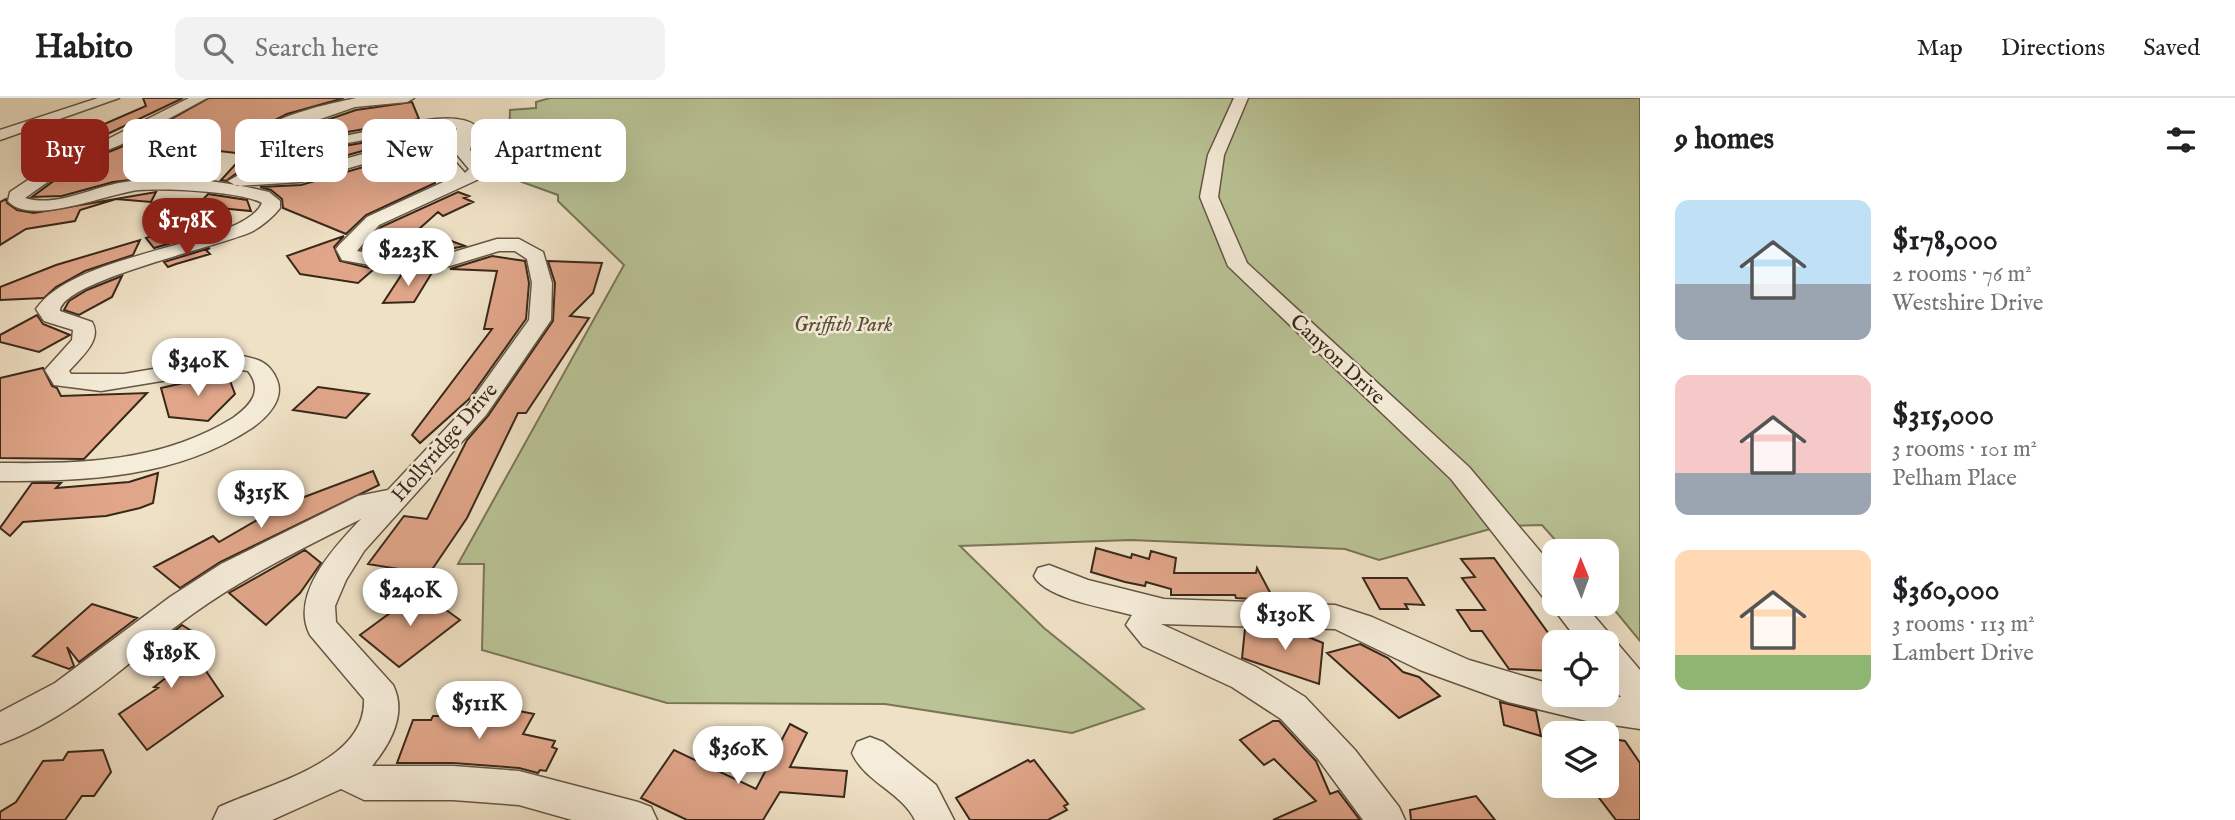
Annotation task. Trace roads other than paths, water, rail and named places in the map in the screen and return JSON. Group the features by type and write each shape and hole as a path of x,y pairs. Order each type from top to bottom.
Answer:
{"street":[{"path":"3,133 112,98"},
{"path":"200,98 114,142 66,161 16,196 18,201 24,205 43,205 124,186 173,180 274,181 341,167 412,145 436,150 461,179 473,175 478,169 462,151 468,126 458,124 422,123 370,136 292,142 270,142 264,136 267,130 279,124 353,103 407,98"},
{"name":"Canyon Drive","path":"1241,98 1216,155 1209,197 1238,266 1460,473 1542,574"},
{"name":"Hollyridge Drive","path":"232,820 342,770 368,746 381,720 381,695 321,626 319,606 332,576 354,544 477,410 540,320 542,283 536,256 519,245 497,245 450,260 408,265 349,256 346,249 373,221 461,179"},
{"path":"0,472 107,470 149,464 197,449 238,427 260,410 269,394 268,383 255,365 235,362 104,383 78,384 62,380 57,370 83,341 84,327 52,316 47,309 50,300 86,280 247,227 271,208 271,201 263,196 162,183"},
{"path":"0,729 67,693 181,606 232,572 368,503 394,498"},
{"path":"1049,576 1081,590 1164,611 1335,617 1359,623 1404,648 1482,681 1604,710 1640,713"},
{"path":"1164,611 1148,615 1142,625 1154,637 1256,685 1292,708 1332,749 1386,820"},
{"path":"1576,616 1587,630"},
{"path":"1619,669 1640,695"},
{"path":"870,752 923,797 935,820"},
{"path":"342,770 364,783 453,783 519,788 638,820"}],"park label":[{"name":"Griffith Park","path":"843,324"}]}
